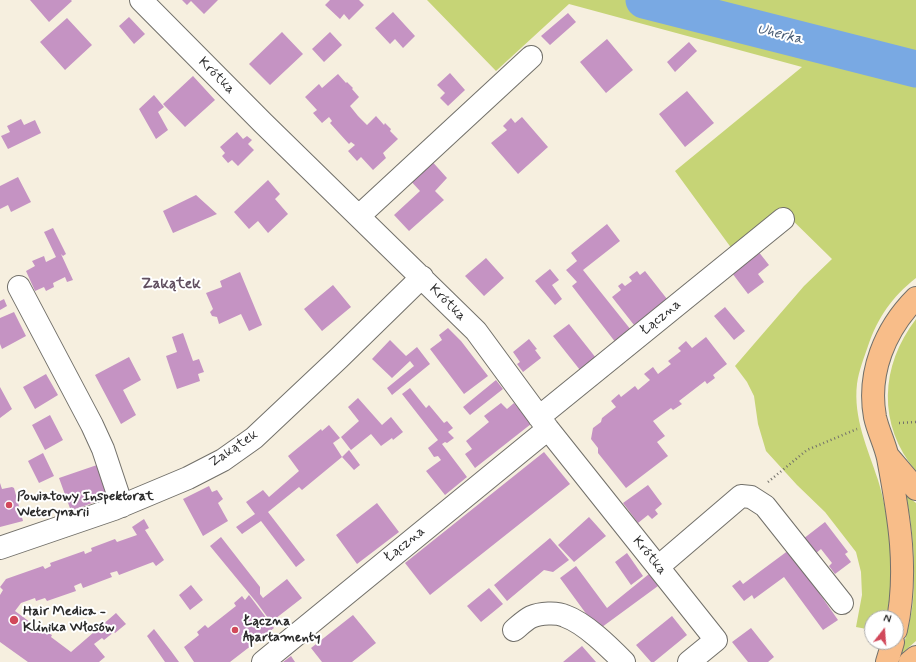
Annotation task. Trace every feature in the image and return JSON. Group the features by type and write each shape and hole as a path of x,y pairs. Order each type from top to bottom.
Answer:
{"main road":[{"path":"900,610 903,586 902,549 888,456 875,417 873,392 881,352 899,317 916,298"},
{"path":"888,456 916,489"},
{"path":"887,662 891,650"},
{"path":"910,662 916,657"}],"street":[{"name":"Krótka","path":"141,0 263,123 476,331 543,423 716,640 689,662"},
{"path":"359,216 531,57"},
{"name":"Łączna","path":"263,662 783,219"},
{"name":"Zakątek","path":"0,548 122,506 223,460 254,438 340,358 422,277"},
{"path":"19,287 92,425 103,449 122,506"},
{"path":"658,567 741,496 751,497 765,506 781,524 842,603"},
{"path":"514,630 531,617 551,613 565,616 587,629 624,662"}],"path":[{"path":"897,423 916,422"},
{"path":"751,497 807,450 860,428"}],"green space":[{"path":"427,0 916,0 916,278 893,300 881,317 868,346 860,369 857,384 856,397 859,421 878,480 886,512 891,568 891,586 888,610 864,610 864,628 856,627 862,595 861,572 856,552 825,512 797,485 766,451 758,424 754,396 747,382 735,366 804,286 832,259 782,210 732,249 675,171 802,67 569,4 496,71"},
{"path":"916,319 916,471 903,453 894,434 889,415 888,395 890,376 895,356 904,337"},
{"path":"906,495 916,503 916,641 901,654 902,650 904,650 914,588 913,548"}],"building":[{"path":"30,0 71,0 72,1 49,22"},
{"path":"182,0 218,0 204,14 191,1 187,5"},
{"path":"330,0 359,0 364,5 349,20 344,14 340,19 325,5"},
{"path":"393,12 415,36 403,48 395,39 390,44 375,28"},
{"path":"568,13 576,22 550,45 541,36"},
{"path":"129,17 145,34 134,44 119,26"},
{"path":"67,18 92,45 65,70 40,42"},
{"path":"282,32 303,54 270,85 249,64"},
{"path":"330,32 342,45 324,62 312,49"},
{"path":"607,39 633,70 606,93 580,62"},
{"path":"689,42 697,51 675,72 667,62"},
{"path":"450,73 465,90 448,106 440,98 445,93 437,85"},
{"path":"338,74 353,88 352,89 359,97 350,106 358,116 367,125 376,116 384,125 385,123 391,129 390,131 398,139 383,153 386,158 373,170 361,157 357,161 348,151 355,145 351,142 349,144 330,123 332,121 329,117 322,123 313,113 317,110 305,97 319,84 322,88"},
{"path":"193,76 215,100 185,127 163,104"},
{"path":"687,91 714,123 685,147 659,114"},
{"path":"154,95 164,107 158,112 168,130 156,139 139,109"},
{"path":"522,117 548,147 518,174 491,143 507,130 503,126 511,118 515,123"},
{"path":"21,119 24,125 35,120 41,133 8,149 1,136 10,132 7,126"},
{"path":"237,132 243,139 247,136 252,140 248,144 254,150 238,166 232,160 228,163 222,156 225,153 220,147"},
{"path":"429,158 447,178 435,191 444,200 409,231 394,215 420,191 408,178"},
{"path":"18,177 31,202 11,212 8,205 0,209 0,186"},
{"path":"268,180 280,194 275,199 288,214 268,233 258,221 249,229 234,212"},
{"path":"196,195 217,214 173,233 163,211"},
{"path":"607,224 620,241 583,270 631,330 616,343 572,286 577,282 566,270 577,261 571,253"},
{"path":"53,228 66,254 63,256 61,254 73,280 67,282 65,277 53,283 54,287 46,291 44,287 35,291 26,271 35,266 32,261 44,256 46,262 56,257 44,232"},
{"path":"758,251 769,265 758,274 764,282 748,294 732,273"},
{"path":"486,258 504,278 484,296 465,276"},
{"path":"550,269 559,280 552,285 562,299 555,305 535,281"},
{"path":"637,271 640,275 645,271 667,299 634,325 612,297 621,290 618,286 622,283 625,286 632,281 629,277"},
{"path":"240,272 262,325 249,331 241,314 219,324 217,317 212,316 210,312 213,309 206,293 222,287 220,281"},
{"path":"333,285 351,307 322,331 304,309"},
{"path":"4,299 7,306 0,310 0,301"},
{"path":"725,307 745,331 734,340 714,316"},
{"path":"14,312 26,336 2,349 0,344 0,318"},
{"path":"569,324 596,358 580,370 553,336"},
{"path":"448,328 461,341 488,376 464,394 430,349 442,340 439,335"},
{"path":"183,333 193,361 199,359 204,372 198,374 200,381 177,389 166,356 177,352 172,337"},
{"path":"706,337 727,364 713,375 715,378 707,384 705,381 679,401 682,404 673,410 671,408 653,421 665,436 657,442 668,456 626,488 598,453 598,448 591,439 593,428 601,422 602,418 616,407 611,401 619,394 621,397 635,386 638,390 650,380 644,374 653,367 658,374 671,364 668,361 681,351 678,348 686,341 692,348"},
{"path":"529,339 537,349 535,350 541,358 523,372 517,364 520,362 513,352"},
{"path":"390,340 406,356 417,347 430,364 392,395 387,388 414,366 410,361 392,378 372,359"},
{"path":"129,357 141,380 123,390 136,415 121,424 95,375"},
{"path":"46,374 58,395 35,409 23,387"},
{"path":"496,380 503,389 470,415 463,407"},
{"path":"0,387 12,409 0,418"},
{"path":"410,388 426,408 429,405 444,423 447,421 453,428 448,432 454,438 447,443 445,442 442,444 467,477 445,495 426,471 441,460 438,456 434,457 428,448 438,440 402,394"},
{"path":"358,398 382,425 391,417 403,432 393,440 392,438 381,446 371,434 351,450 341,437 359,421 348,407"},
{"path":"501,403 507,409 514,403 531,424 475,468 465,454 472,449 466,441 489,422 484,416"},
{"path":"50,415 63,440 45,450 32,425"},
{"path":"329,425 340,438 333,443 342,457 302,490 299,487 268,512 305,560 296,567 261,521 242,534 236,527 255,514 246,502 263,490 269,497 299,471 288,456 321,429 322,431"},
{"path":"349,450 360,465 354,470 342,457"},
{"path":"544,452 570,484 430,595 405,563"},
{"path":"43,453 54,476 39,483 28,461"},
{"path":"97,465 108,497 71,511 59,478"},
{"name":"Powiatowy Inspektorat Weterynarii","path":"0,483 2,489 14,488 23,521 0,527"},
{"path":"648,485 662,504 655,510 658,514 652,519 648,515 638,523 623,503"},
{"path":"209,486 212,492 217,490 223,499 218,503 228,521 203,536 183,499"},
{"path":"377,503 399,532 357,564 336,535"},
{"path":"589,517 606,536 574,562 558,545"},
{"path":"144,519 149,528 145,530 164,560 156,566 153,562 119,575 117,571 110,573 112,577 83,588 81,583 74,586 76,591 47,601 45,598 36,601 35,598 21,603 15,611 42,631 43,630 52,635 51,637 71,652 116,613 126,624 104,640 102,638 94,644 105,657 99,662 28,662 0,642 0,595 3,590 0,587 6,579 43,566 45,569 51,566 50,563 84,551 85,554 92,551 91,548 115,539 117,542 137,535 132,527"},
{"path":"825,522 848,552 845,554 851,562 835,574 829,566 832,563 821,549 815,554 803,539"},
{"path":"221,537 260,587 260,594 263,598 287,579 302,598 271,622 210,546"},
{"path":"550,538 569,560 553,572 544,570 507,601 494,585"},
{"path":"789,550 838,620 823,630 784,577 754,599 752,595 744,601 732,586 740,580 743,584"},
{"path":"627,553 643,576 631,585 615,562"},
{"path":"576,566 607,608 649,574 658,586 598,630 560,578"},
{"path":"191,585 203,600 190,610 179,595"},
{"path":"489,588 503,604 481,622 467,606"},
{"name":"Łączna Apartamenty","path":"249,595 274,628 230,662 194,662 184,647 199,635 197,632 205,625 208,628 236,606 234,603 242,596 245,600"},
{"path":"353,615 376,643 352,662 322,662 311,648"},
{"path":"672,616 687,635 654,662 651,662 636,645"},
{"path":"751,628 774,657 768,662 748,662 732,642"},
{"path":"154,629 179,662 165,662 147,636"},
{"path":"582,646 596,662 563,662"},
{"path":"291,656 295,662 283,662"}],"waterway":[{"name":"Uherka","path":"644,0 916,69"}],"place":[{"name":"Powiatowy Inspektorat Weterynarii","path":"9,505"},
{"name":"Hair Medica - Klinika Włosów","path":"14,620"},
{"name":"Łączna Apartamenty","path":"235,630"}],"district":[{"name":"Zakątek","path":"171,285"}]}
